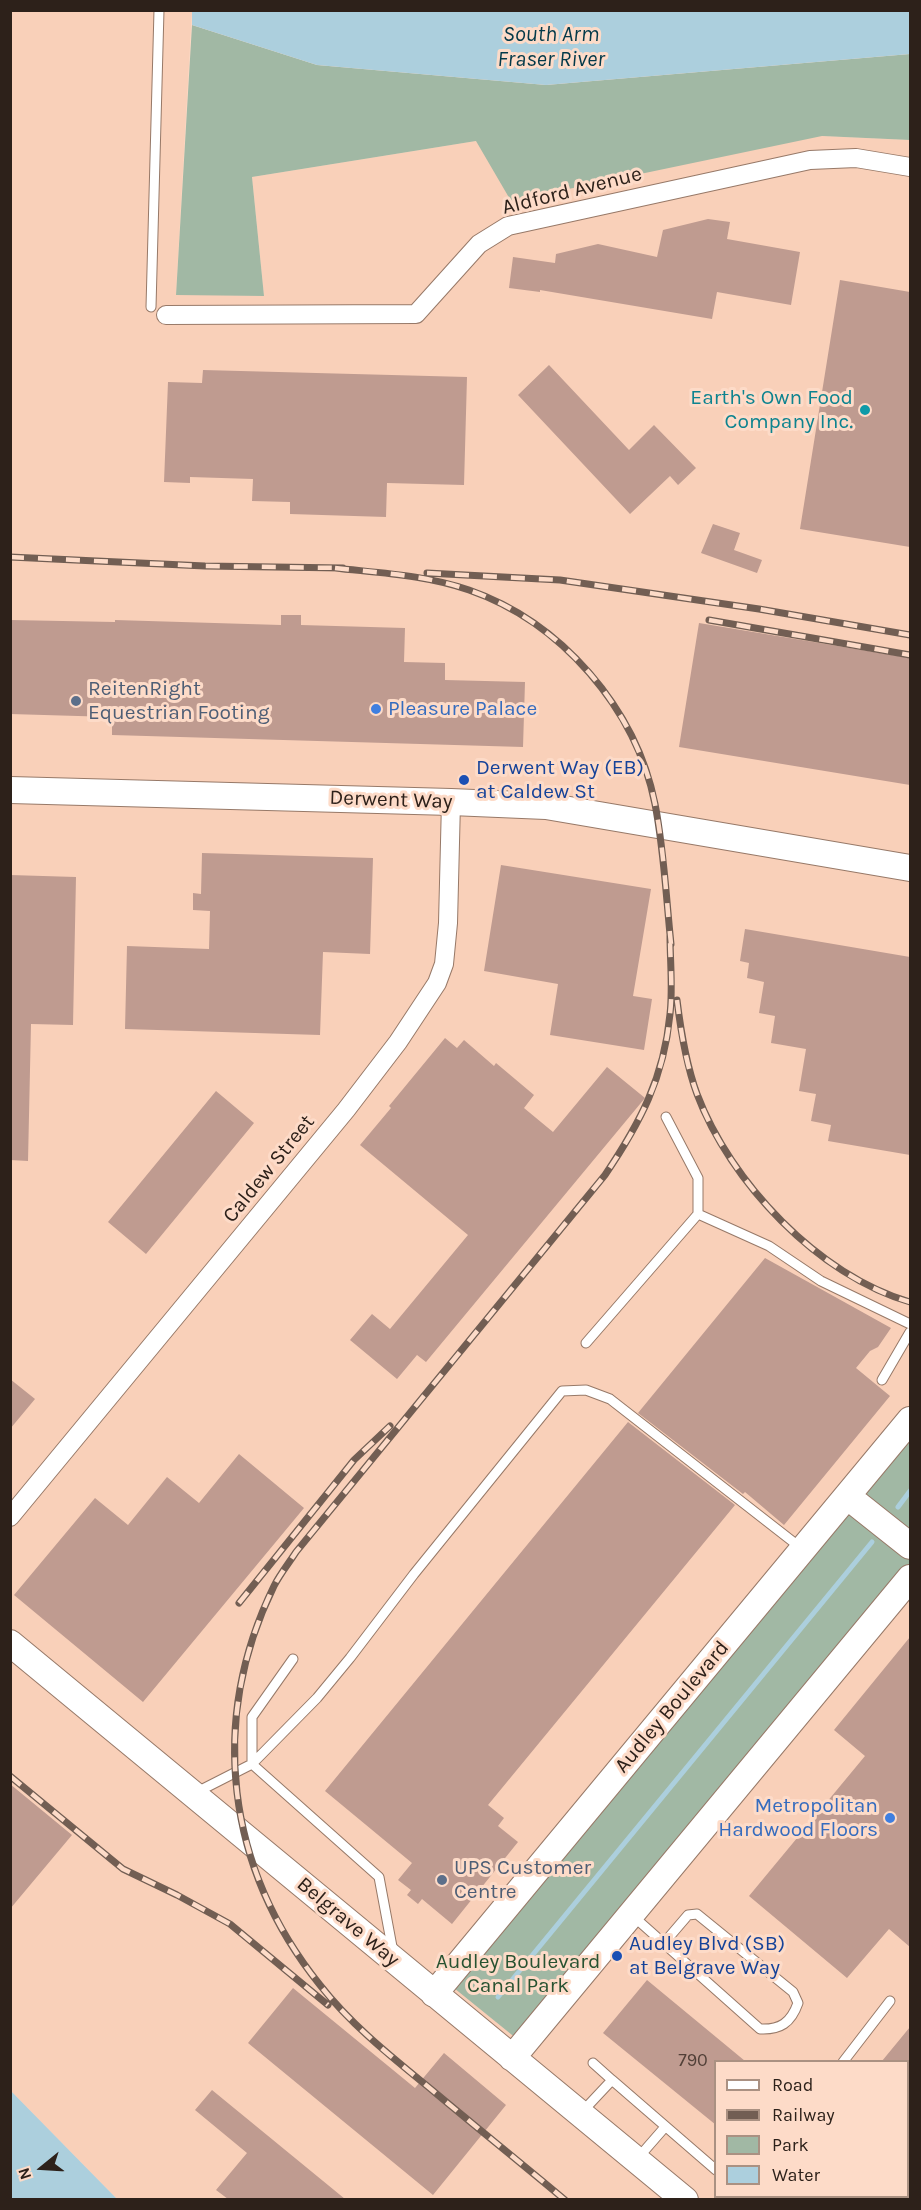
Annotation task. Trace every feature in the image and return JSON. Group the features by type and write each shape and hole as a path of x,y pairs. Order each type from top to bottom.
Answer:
{"street":[{"name":"Aldford Avenue","path":"158,311 416,314 479,244 508,226 810,160 856,158 910,167"},
{"name":"Derwent Way","path":"10,790 546,806 910,868"},
{"name":"Caldew Street","path":"10,1517 346,1110 399,1042 428,1000 444,964 448,923 451,802"},
{"name":"Audley Boulevard","path":"434,1994 910,1420"},
{"path":"848,1496 910,1546"},
{"path":"512,2058 910,1578"},
{"name":"Belgrave Way","path":"10,1643 685,2199"}],"lane":[{"path":"158,311 159,10"},
{"path":"585,1343 698,1214 698,1178 666,1117"},
{"path":"698,1214 769,1246 821,1281 910,1324"},
{"path":"882,1380 910,1332"},
{"path":"193,1794 252,1764 317,1698 562,1390 586,1390 610,1399 802,1550"},
{"path":"293,1659 252,1717 252,1764 378,1877 394,1961"},
{"path":"632,1914 664,1943 760,2029 774,2030 782,2026 795,2010 798,2003 793,1992 697,1914 688,1915 664,1943"},
{"path":"844,2060 890,2001"},
{"path":"593,2063 714,2168"},
{"path":"581,2114 612,2080"},
{"path":"637,2160 665,2127"}],"shaded area":[{"path":"10,11 192,11 176,294 264,296 252,177 476,141 822,136 910,140 910,2199 117,2199 11,2091"}],"green space":[{"path":"192,25 317,65 546,85 910,54 910,140 822,136 511,201 476,141 252,177 264,296 176,295"},
{"name":"Audley Boulevard Canal Park","path":"910,1440 910,1564 517,2039 454,1988"}],"water":[{"name":"South Arm Fraser River","path":"192,11 910,11 910,54 546,85 317,65 192,25"},
{"path":"11,2091 117,2199 11,2199"}],"building":[{"path":"708,219 730,222 727,239 800,252 791,305 717,292 712,319 540,290 540,292 509,288 513,257 555,263 556,254 598,244 657,257 663,230"},
{"name":"Earth's Own Food Company Inc.","path":"840,280 910,292 910,547 800,529"},
{"path":"549,365 629,450 654,425 696,468 678,485 670,476 630,514 518,395"},
{"path":"203,370 467,377 464,485 387,483 386,517 290,514 290,502 252,501 253,479 190,477 190,483 164,482 168,382 202,383"},
{"path":"713,524 740,533 734,550 762,560 757,573 701,553"},
{"path":"281,615 301,615 301,625 405,628 404,662 445,663 445,680 525,682 523,747 112,735 112,717 10,714 10,620 115,622 115,620 281,625"},
{"path":"699,623 910,658 910,785 679,747"},
{"path":"202,853 373,858 370,954 323,952 320,1035 125,1029 127,946 209,949 210,911 193,910 193,893 201,894"},
{"path":"501,865 651,889 633,996 652,999 644,1050 550,1035 558,984 484,971"},
{"path":"10,875 76,877 73,1025 31,1024 28,1161 10,1160"},
{"path":"745,929 910,957 910,1155 828,1141 831,1125 811,1121 816,1094 799,1091 806,1049 771,1043 775,1016 759,1013 764,982 747,978 749,963 740,961"},
{"path":"445,1038 457,1048 464,1040 494,1066 496,1063 534,1095 524,1108 553,1132 607,1067 645,1098 426,1362 417,1355 397,1379 350,1340 372,1314 390,1329 468,1235 360,1145"},
{"path":"216,1091 254,1123 146,1254 108,1222"},
{"path":"765,1258 891,1328 878,1347 870,1351 856,1368 890,1396 784,1525 745,1492 743,1494 638,1413"},
{"path":"10,1379 35,1399 10,1429"},
{"path":"628,1422 735,1505 488,1805 504,1818 498,1826 518,1842 452,1924 422,1899 418,1904 407,1895 411,1890 398,1880 412,1863 325,1791"},
{"path":"239,1454 304,1508 143,1702 14,1595 95,1498 128,1525 167,1477 199,1503"},
{"path":"910,1637 910,1947 889,1929 847,1978 749,1896 865,1756 834,1730"},
{"path":"10,1784 72,1835 10,1909"},
{"path":"647,1980 744,2060 714,2060 714,2123 603,2033"},
{"path":"293,1988 415,2088 444,2053 506,2105 433,2195 248,2043"},
{"path":"910,2027 910,2061 883,2060"},
{"path":"212,2090 345,2199 228,2199 216,2190 247,2153 195,2110"}],"waterway":[{"path":"898,1507 910,1491"},
{"path":"498,1997 872,1542"}],"railway":[{"path":"10,557 205,566 343,568"},
{"path":"335,568 386,573 453,585 503,604 534,623 563,646 589,673 612,703 631,735 645,769 658,821 671,944"},
{"path":"427,573 560,580 759,609 910,635"},
{"path":"709,620 910,655"},
{"path":"565,2200 373,2041 320,1985 288,1940 264,1892 247,1843 237,1792 235,1741 240,1689 253,1637 274,1586 282,1573 296,1552 605,1175 629,1137 656,1079 667,1037 671,994 670,935"},
{"path":"677,1000 684,1048 697,1094 731,1160 755,1192 811,1248 843,1271 876,1289 910,1302"},
{"path":"239,1603 354,1460 390,1426"},
{"path":"10,1776 123,1869 230,1924 328,2005"}],"place":[{"name":"Earth's Own Food Company Inc.","path":"865,410"},
{"name":"ReitenRight Equestrian Footing","path":"76,701"},
{"name":"Pleasure Palace","path":"376,709"},
{"name":"Derwent Way (EB) at Caldew St","path":"464,780"},
{"name":"Metropolitan Hardwood Floors","path":"890,1818"},
{"name":"UPS Customer Centre","path":"442,1880"},
{"name":"Audley Blvd (SB) at Belgrave Way","path":"617,1956"}]}
